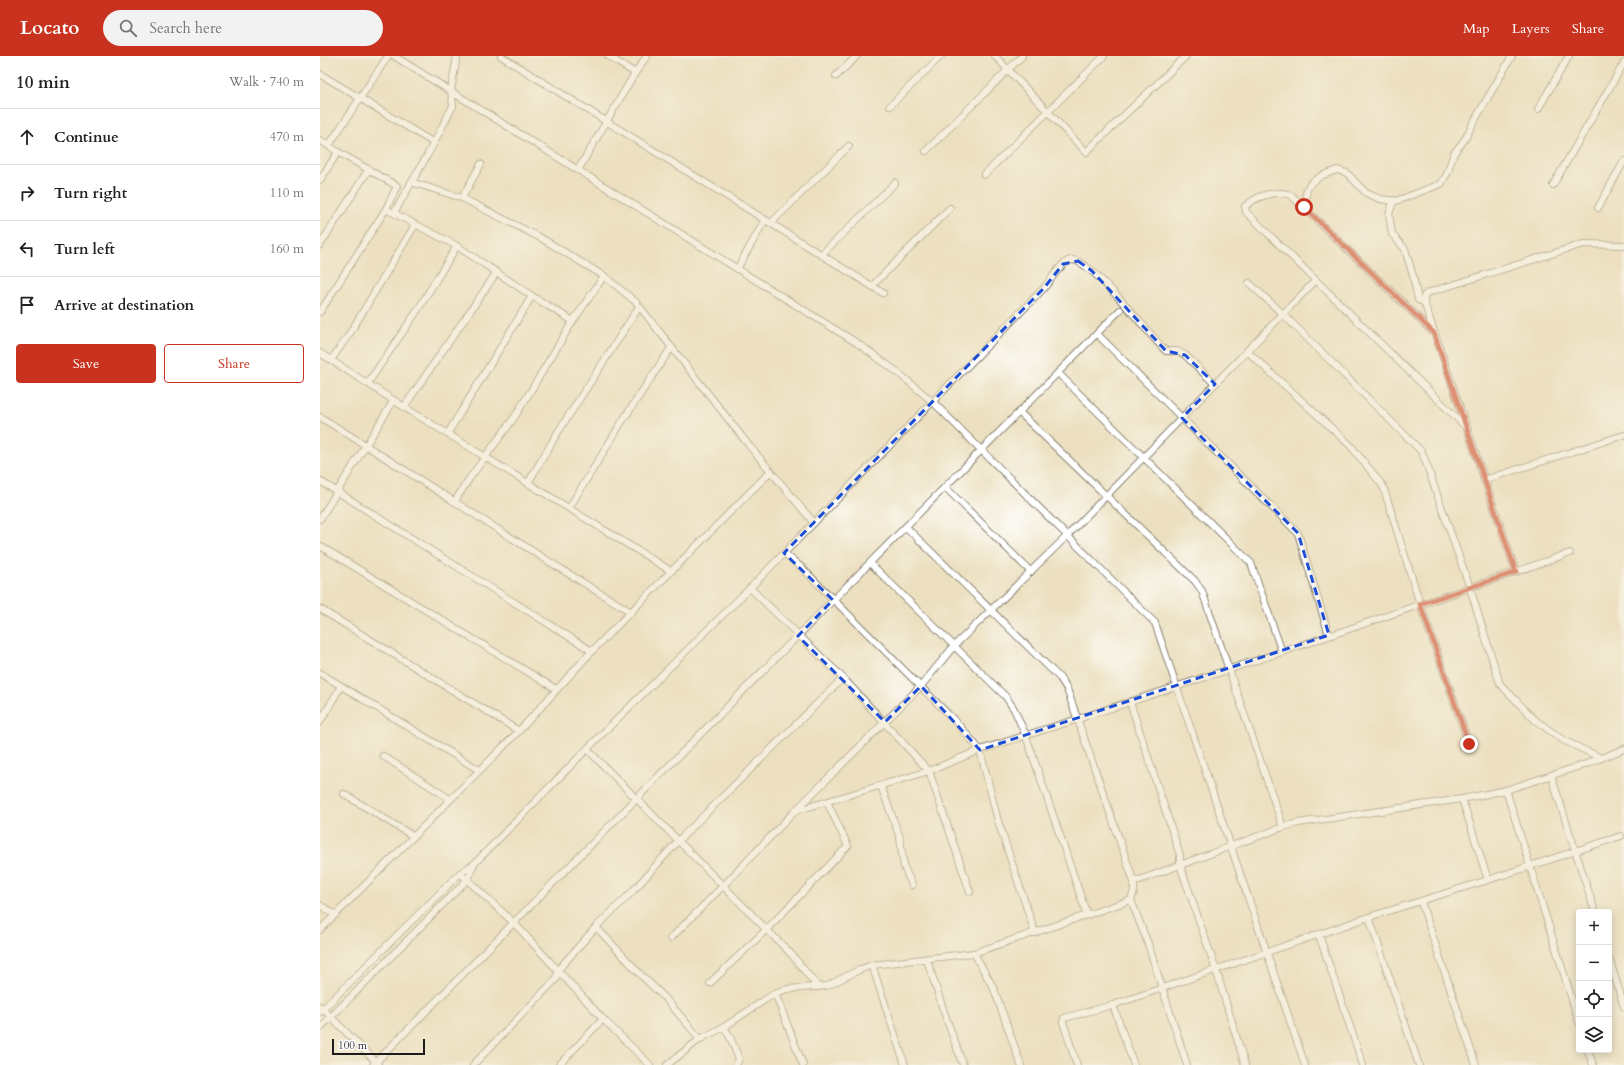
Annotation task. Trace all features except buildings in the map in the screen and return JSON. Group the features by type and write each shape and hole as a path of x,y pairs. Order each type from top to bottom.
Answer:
{"street":[{"path":"329,145 388,56"},
{"path":"394,56 857,343 896,372 934,402 981,451 1155,623 1305,1065"},
{"path":"394,213 434,143 453,106 451,90 457,56"},
{"path":"501,56 883,293"},
{"path":"608,56 635,73"},
{"path":"578,170 635,73 647,56"},
{"path":"836,76 857,56"},
{"path":"890,106 940,56"},
{"path":"995,56 1086,152 1186,56"},
{"path":"926,151 1022,56"},
{"path":"984,175 1104,56"},
{"path":"1304,207 1307,189 1312,182 1323,174 1336,170 1347,173 1366,193 1380,199 1394,200 1441,184 1447,174 1454,153 1465,139 1512,56"},
{"path":"1538,109 1569,56"},
{"path":"1553,185 1624,63"},
{"path":"320,74 360,100 434,143"},
{"path":"320,140 397,186 386,209 320,312"},
{"path":"737,269 768,221 849,146"},
{"path":"320,180 338,152"},
{"path":"1598,208 1624,161"},
{"path":"462,198 481,164"},
{"path":"320,245 369,169"},
{"path":"411,182 462,198 541,238 604,276 636,302 671,348 814,523"},
{"path":"821,255 895,182"},
{"path":"1434,333 1291,195 1272,193 1255,199 1245,206 1246,212 1467,428"},
{"path":"1394,200 1390,214 1392,234 1406,249 1418,300 1424,302"},
{"path":"872,286 950,208"},
{"path":"386,209 457,246 532,296 573,321"},
{"path":"331,360 350,333 415,225"},
{"path":"1516,572 1434,333 1424,302 1424,296 1427,293 1583,244 1624,245"},
{"path":"368,383 417,311 457,246"},
{"path":"1120,310 376,1064 331,1017 321,1009 460,873 474,864 587,749 750,588 934,402 1044,288 1063,264 1070,260 1078,261 1108,286 1134,317 1166,351 1177,352 1185,355 1215,384"},
{"path":"404,407 497,272"},
{"path":"455,501 485,456 516,415 573,321 604,276"},
{"path":"671,938 795,811 921,686 954,646 1067,536 1316,280"},
{"path":"1249,283 1283,314 1421,450 1426,460 1470,588 1500,684 1535,720 1563,740 1601,758"},
{"path":"448,434 532,296"},
{"path":"528,483 558,432 639,307"},
{"path":"1097,334 1298,533 1330,635"},
{"path":"569,508 625,417 671,348"},
{"path":"1247,351 1350,445 1383,486 1420,604 1469,744"},
{"path":"320,353 404,407 671,571"},
{"path":"1058,373 1251,563 1282,652"},
{"path":"320,519 394,400"},
{"path":"1019,412 1195,581 1202,591 1230,668 1283,827"},
{"path":"320,417 455,501 542,558 631,612"},
{"path":"1484,480 1624,435"},
{"path":"320,930 334,914 519,731 592,651 771,470"},
{"path":"320,481 592,651"},
{"path":"945,487 1031,572"},
{"path":"906,527 1060,678 1067,689 1134,882 1134,891 1131,900 1148,944 1187,1065"},
{"path":"320,546 556,689"},
{"path":"784,553 921,686 957,723 980,750 998,821 1035,933"},
{"path":"795,811 929,770 980,750 1282,652 1570,553"},
{"path":"870,563 1006,697 1014,709 1026,736 1087,915"},
{"path":"750,588 843,678 929,770 970,892"},
{"path":"320,609 519,731"},
{"path":"320,673 479,770"},
{"path":"473,1065 556,979 558,970 596,927 633,891 678,841 843,678"},
{"path":"320,722 341,686"},
{"path":"1130,702 1180,855 1180,865 1216,970 1245,1065"},
{"path":"587,749 792,955 818,987"},
{"path":"1134,882 1283,827 1298,823 1462,799 1506,790 1624,749"},
{"path":"384,756 450,799"},
{"path":"1551,775 1594,909"},
{"path":"880,786 900,838 904,867 912,885"},
{"path":"1506,790 1577,1017"},
{"path":"344,794 413,836"},
{"path":"1462,799 1488,880"},
{"path":"710,983 766,930 848,846 827,802"},
{"path":"1078,1065 1063,1020 1064,1018 1113,1005 1161,987 1216,970 1369,917 1421,902 1621,836"},
{"path":"320,1028 468,879 474,864"},
{"path":"460,873 514,923 603,1019 650,1065"},
{"path":"667,1065 700,1039 724,1026 775,993 787,989 827,986 872,965 927,960 974,953 1131,900"},
{"path":"1421,902 1476,1065"},
{"path":"320,905 334,914"},
{"path":"1369,917 1419,1065"},
{"path":"596,927 666,999 700,1039"},
{"path":"1319,935 1363,1065"},
{"path":"974,953 994,989 1021,1065"},
{"path":"927,960 963,1065"},
{"path":"872,965 905,1065"},
{"path":"1612,968 1624,1006"},
{"path":"775,993 803,1065"},
{"path":"1113,1005 1134,1065"},
{"path":"559,1065 603,1019"},
{"path":"724,1026 739,1059 736,1065"},
{"path":"1589,1053 1593,1065"}],"highlighted area":[{"path":"1078,261 1092,271 1166,351 1185,355 1215,384 1182,418 1298,533 1329,635 980,750 921,686 885,722 798,636 833,600 784,553 1044,288 1063,264"}],"route":[{"path":"1304,207 1434,333 1516,572 1420,604 1469,744"}]}
